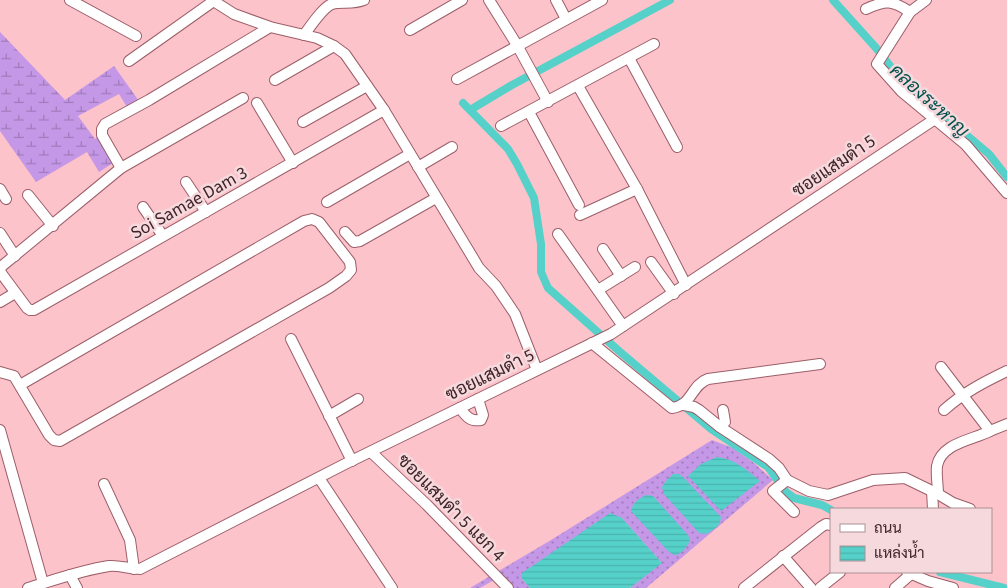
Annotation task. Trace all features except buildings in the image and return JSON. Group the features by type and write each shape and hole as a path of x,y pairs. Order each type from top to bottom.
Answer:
{"street":[{"path":"70,0 136,36"},
{"path":"129,61 214,0 234,14 270,27 317,38 334,46 351,61 384,110 479,268 496,286 515,314 537,370"},
{"path":"304,34 325,9 332,4 352,4 364,0"},
{"path":"410,30 462,0"},
{"path":"489,0 517,45 548,102"},
{"path":"556,0 566,19"},
{"path":"457,79 602,0"},
{"path":"926,0 910,12 877,64 890,80 916,104 966,145 1007,193"},
{"path":"866,9 887,1 896,2 910,12"},
{"path":"121,168 102,135 102,129 105,124 149,100 270,27"},
{"path":"502,126 654,44"},
{"path":"275,80 334,46"},
{"path":"629,58 678,147"},
{"path":"303,122 367,86"},
{"path":"578,86 637,189 686,285"},
{"name":"Soi Samae Dam 3","path":"243,98 121,168 0,270 27,308 34,310 384,110"},
{"path":"257,103 293,163"},
{"path":"529,112 580,210 637,189"},
{"name":"ซอยแสมดำ 5","path":"28,588 70,575 110,566 140,569 352,461 611,334 674,294 935,119"},
{"path":"418,167 452,147"},
{"path":"326,202 410,154"},
{"path":"186,182 206,212"},
{"path":"0,189 6,199"},
{"path":"28,195 53,226"},
{"path":"345,232 354,242 360,241 436,198"},
{"path":"143,207 163,236"},
{"path":"0,372 14,376 49,435 54,440 60,441 329,288 351,270 350,262 319,222 312,219 304,221 20,385"},
{"path":"0,233 15,256"},
{"path":"558,234 624,326"},
{"path":"603,249 621,276"},
{"path":"651,262 674,294"},
{"path":"598,290 635,267"},
{"path":"0,302 15,293"},
{"path":"291,339 352,461"},
{"path":"593,343 672,408 684,405 694,407 769,459 779,468 787,480 809,490 828,495 873,480 905,478 953,503 967,508"},
{"path":"684,405 698,386 708,380 820,364"},
{"path":"941,367 990,431"},
{"path":"944,410 980,384 1007,371"},
{"path":"329,416 358,399"},
{"path":"460,408 469,419 481,420 483,415 478,399"},
{"path":"720,426 725,422 723,410"},
{"path":"933,508 937,468 939,459 944,452 955,445 1007,424"},
{"path":"0,430 43,583"},
{"name":"ซอยแสมดำ 5 แยก 4","path":"372,452 508,588"},
{"path":"319,478 392,588"},
{"path":"787,480 773,491 794,512"},
{"path":"104,484 130,540 134,569"},
{"path":"744,588 783,556 826,526"},
{"path":"783,556 811,588"},
{"path":"820,588 839,573"},
{"path":"895,588 909,573 940,586 953,588"},
{"path":"70,575 77,588"}],"green space":[{"path":"0,32 65,100 114,66 139,101 127,107 119,94 78,116 95,139 99,136 113,163 99,172 87,152 36,182 0,131"},
{"path":"712,440 733,448 773,480 646,588 630,588 661,562 622,518 522,579 530,588 501,588 494,580 480,588 470,588 551,540"}],"water":[{"path":"717,457 735,463 760,481 721,511 688,476 701,464"},
{"path":"673,474 679,474 684,478 721,517 714,529 706,534 699,533 664,494 662,487"},
{"path":"646,495 653,496 688,535 690,541 682,552 674,555 668,551 631,511 635,503"},
{"path":"610,513 622,518 662,563 630,588 530,588 522,579 522,573"}],"waterway":[{"path":"470,110 512,85 670,0"},
{"name":"คลองระหาญ","path":"833,0 877,49 900,79 989,154 1007,177"},
{"path":"463,103 508,149 534,198 541,244 541,272 548,288 711,429 768,467 786,492 794,498 822,505 830,509"},
{"path":"944,573 1004,588"}]}
